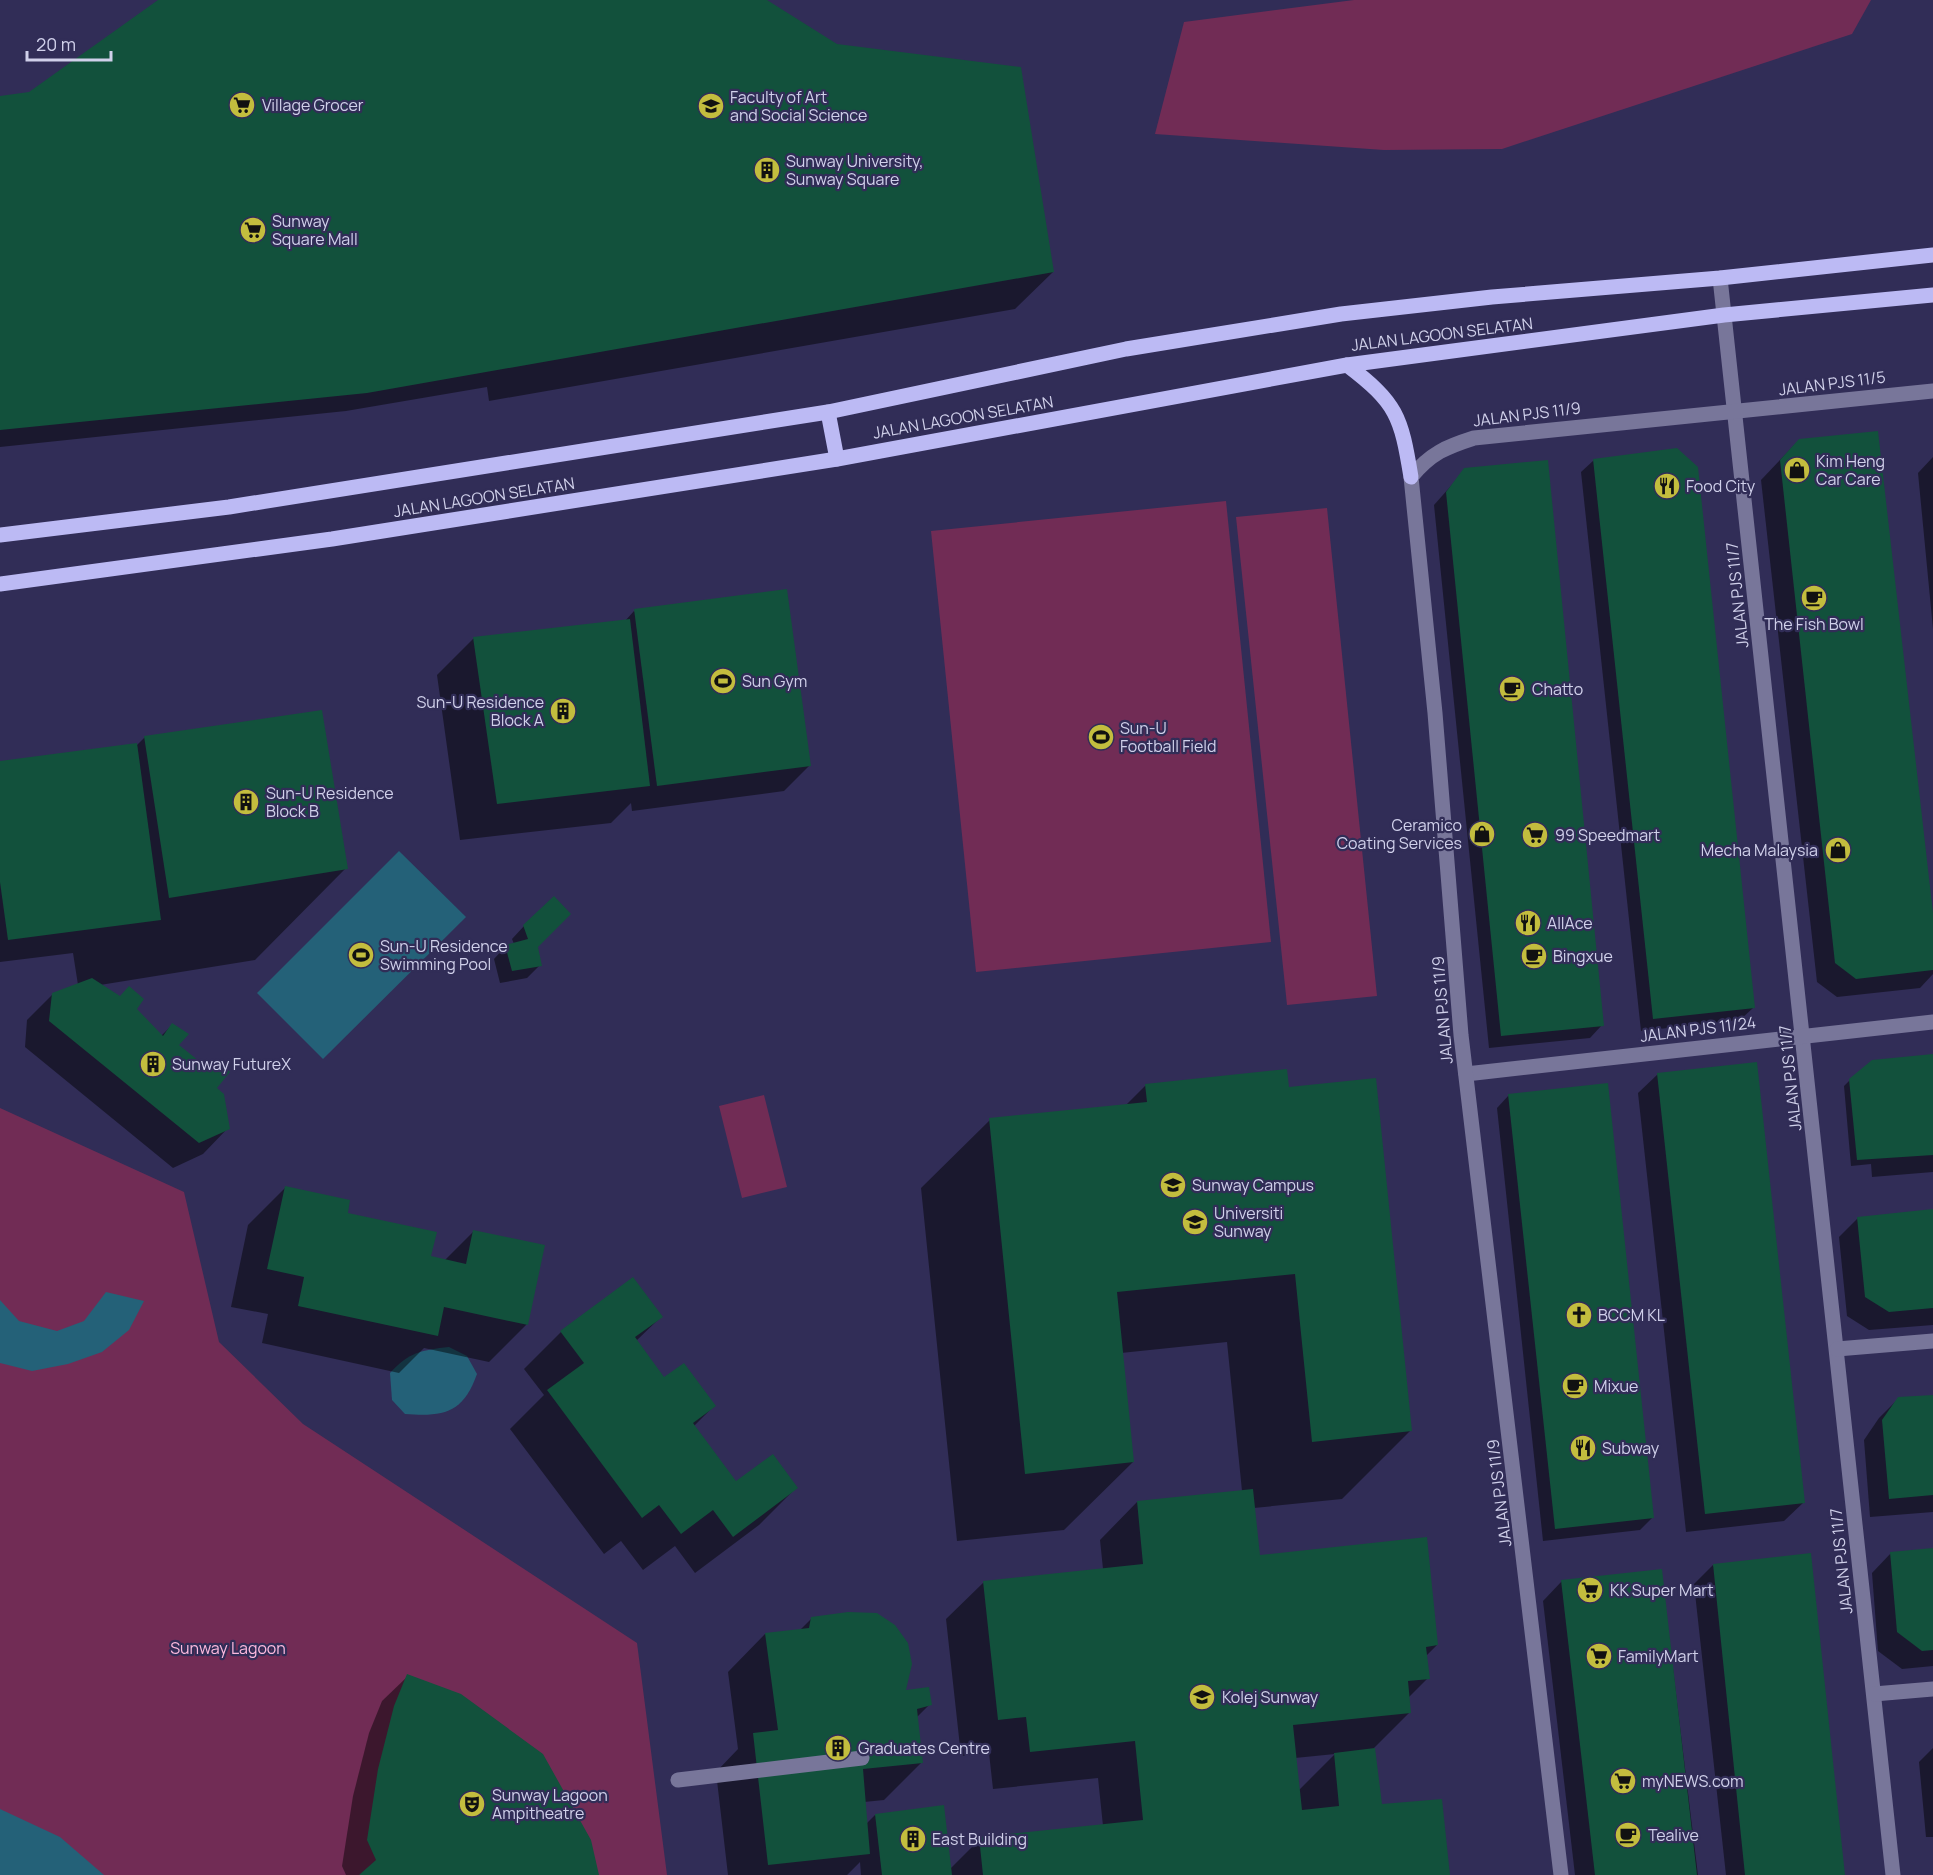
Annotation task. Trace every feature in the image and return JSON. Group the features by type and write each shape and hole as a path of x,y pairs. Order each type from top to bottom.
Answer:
{"main road":[{"name":"JALAN LAGOON SELATAN","path":"0,536 229,507 828,412 1126,350 1341,314 1492,297 1720,278 1933,255"},
{"name":"JALAN LAGOON SELATAN","path":"0,584 332,539 837,459 1347,365 1724,315 1933,295"},
{"path":"1347,365 1390,403 1404,430 1412,477"},
{"path":"828,412 837,459"}],"street":[{"name":"JALAN PJS 11/7","path":"1720,278 1804,1035 1893,1875"},
{"name":"JALAN PJS 11/5","path":"1735,412 1933,391"},
{"name":"JALAN PJS 11/9","path":"1561,1875 1466,1074 1424,586 1412,477 1427,458 1447,447 1474,438 1735,412"},
{"name":"JALAN PJS 11/24","path":"1466,1074 1933,1022"},
{"path":"1837,1349 1933,1341"},
{"path":"1874,1694 1933,1689"},
{"path":"678,1780 862,1758"}],"green space":[{"path":"1354,0 1871,0 1852,34 1502,149 1384,150 1155,134 1184,22"},
{"name":"Sun-U Football Field","path":"1226,501 1271,942 976,972 931,531"},
{"path":"1327,508 1377,996 1287,1005 1236,517"},
{"path":"764,1095 787,1187 742,1198 719,1106"},
{"name":"Sunway Lagoon","path":"0,1108 184,1192 219,1342 303,1424 637,1643 667,1875 0,1875"}],"water":[{"name":"Sun-U Residence Swimming Pool","path":"399,851 466,917 323,1059 257,993"},
{"path":"106,1292 144,1301 129,1330 102,1352 68,1364 32,1371 0,1363 0,1300 19,1321 57,1331 84,1321"},
{"path":"449,1347 467,1356 477,1374 465,1397 458,1405 441,1413 405,1414 392,1400 390,1373 403,1360 416,1353"},
{"path":"0,1809 60,1837 104,1875 0,1875"}],"building":[{"path":"158,0 767,0 837,44 1021,67 1054,272 367,393 0,430 0,96 29,92"},
{"path":"1878,431 1933,913 1933,970 1856,979 1835,963 1780,460 1799,439"},
{"path":"1677,448 1698,467 1755,1008 1653,1019 1593,459"},
{"path":"1548,460 1604,1026 1501,1036 1446,492 1464,468"},
{"path":"787,589 811,766 657,786 634,609"},
{"name":"Sun-U Residence Block A","path":"630,619 650,786 497,804 473,637"},
{"name":"Sun-U Residence Block B","path":"322,710 348,869 169,898 144,736"},
{"path":"137,743 161,920 8,940 0,882 0,761"},
{"path":"554,896 571,914 538,947 542,966 512,971 505,945 528,939 523,925"},
{"name":"Sunway FutureX","path":"92,978 120,996 129,986 144,999 137,1009 163,1036 172,1023 189,1034 179,1045 209,1069 216,1059 230,1072 217,1088 224,1094 230,1129 199,1143 49,1021 52,993"},
{"path":"1933,1054 1933,1155 1857,1160 1849,1079 1872,1060"},
{"path":"1757,1062 1805,1503 1705,1514 1657,1073"},
{"name":"Universiti Sunway","path":"1287,1069 1289,1087 1376,1078 1412,1431 1312,1442 1295,1274 1117,1292 1134,1462 1025,1474 989,1118 1147,1102 1145,1084"},
{"path":"1608,1083 1654,1518 1555,1529 1508,1094"},
{"path":"285,1186 350,1200 348,1213 437,1232 431,1256 466,1264 473,1230 545,1245 528,1325 444,1307 438,1336 298,1306 304,1277 267,1269"},
{"path":"1933,1209 1933,1308 1889,1312 1865,1297 1857,1217"},
{"path":"633,1277 663,1317 635,1337 664,1377 684,1363 716,1406 693,1423 736,1481 773,1454 798,1488 733,1537 713,1510 681,1534 659,1505 642,1518 547,1390 584,1363 560,1331"},
{"path":"1933,1395 1933,1495 1889,1499 1882,1420 1898,1397"},
{"name":"Kolej Sunway","path":"1253,1489 1260,1555 1427,1537 1438,1645 1426,1647 1430,1679 1408,1681 1411,1713 1293,1725 1302,1810 1339,1806 1334,1753 1375,1748 1382,1804 1442,1799 1450,1875 983,1875 979,1837 1143,1820 1135,1741 1030,1752 1026,1717 998,1720 983,1581 1143,1564 1137,1501"},
{"path":"1933,1548 1933,1650 1922,1651 1897,1632 1890,1552"},
{"path":"1811,1553 1845,1875 1745,1875 1713,1564"},
{"path":"1662,1569 1697,1875 1595,1875 1561,1580"},
{"name":"Graduates Centre","path":"848,1612 877,1613 895,1625 908,1643 912,1664 906,1690 929,1687 932,1705 917,1709 923,1763 863,1769 870,1854 768,1865 753,1733 778,1730 765,1633 809,1628 811,1617"},
{"name":"Sunway Lagoon Ampitheatre","path":"407,1674 461,1694 543,1754 591,1840 599,1875 359,1875 376,1860 367,1840 378,1769 394,1706"},
{"name":"East Building","path":"944,1805 952,1875 882,1875 875,1814"}],"place":[{"name":"Village Grocer","path":"242,105"},
{"name":"Faculty of Art and Social Science","path":"711,106"},
{"name":"Sunway University, Sunway Square","path":"767,170"},
{"name":"Sunway Square Mall","path":"253,230"},
{"name":"Kim Heng Car Care","path":"1797,470"},
{"name":"Food City","path":"1667,486"},
{"name":"The Fish Bowl","path":"1814,598"},
{"name":"Sun Gym","path":"723,681"},
{"name":"Chatto","path":"1512,689"},
{"name":"Sun-U Residence Block A","path":"563,711"},
{"name":"Sun-U Football Field","path":"1101,737"},
{"name":"Sun-U Residence Block B","path":"246,802"},
{"name":"Ceramico Coating Services","path":"1482,834"},
{"name":"99 Speedmart","path":"1535,835"},
{"name":"Mecha Malaysia","path":"1838,850"},
{"name":"AllAce","path":"1528,923"},
{"name":"Sun-U Residence Swimming Pool","path":"361,955"},
{"name":"Bingxue","path":"1534,956"},
{"name":"Sunway FutureX","path":"153,1064"},
{"name":"Sunway Campus","path":"1173,1185"},
{"name":"Universiti Sunway","path":"1195,1222"},
{"name":"BCCM KL","path":"1579,1315"},
{"name":"Mixue","path":"1575,1386"},
{"name":"Subway","path":"1583,1448"},
{"name":"KK Super Mart","path":"1590,1590"},
{"name":"FamilyMart","path":"1599,1656"},
{"name":"Kolej Sunway","path":"1202,1697"},
{"name":"Graduates Centre","path":"838,1748"},
{"name":"myNEWS.com","path":"1623,1781"},
{"name":"Sunway Lagoon Ampitheatre","path":"472,1804"},
{"name":"Tealive","path":"1628,1835"},
{"name":"East Building","path":"913,1839"}]}
